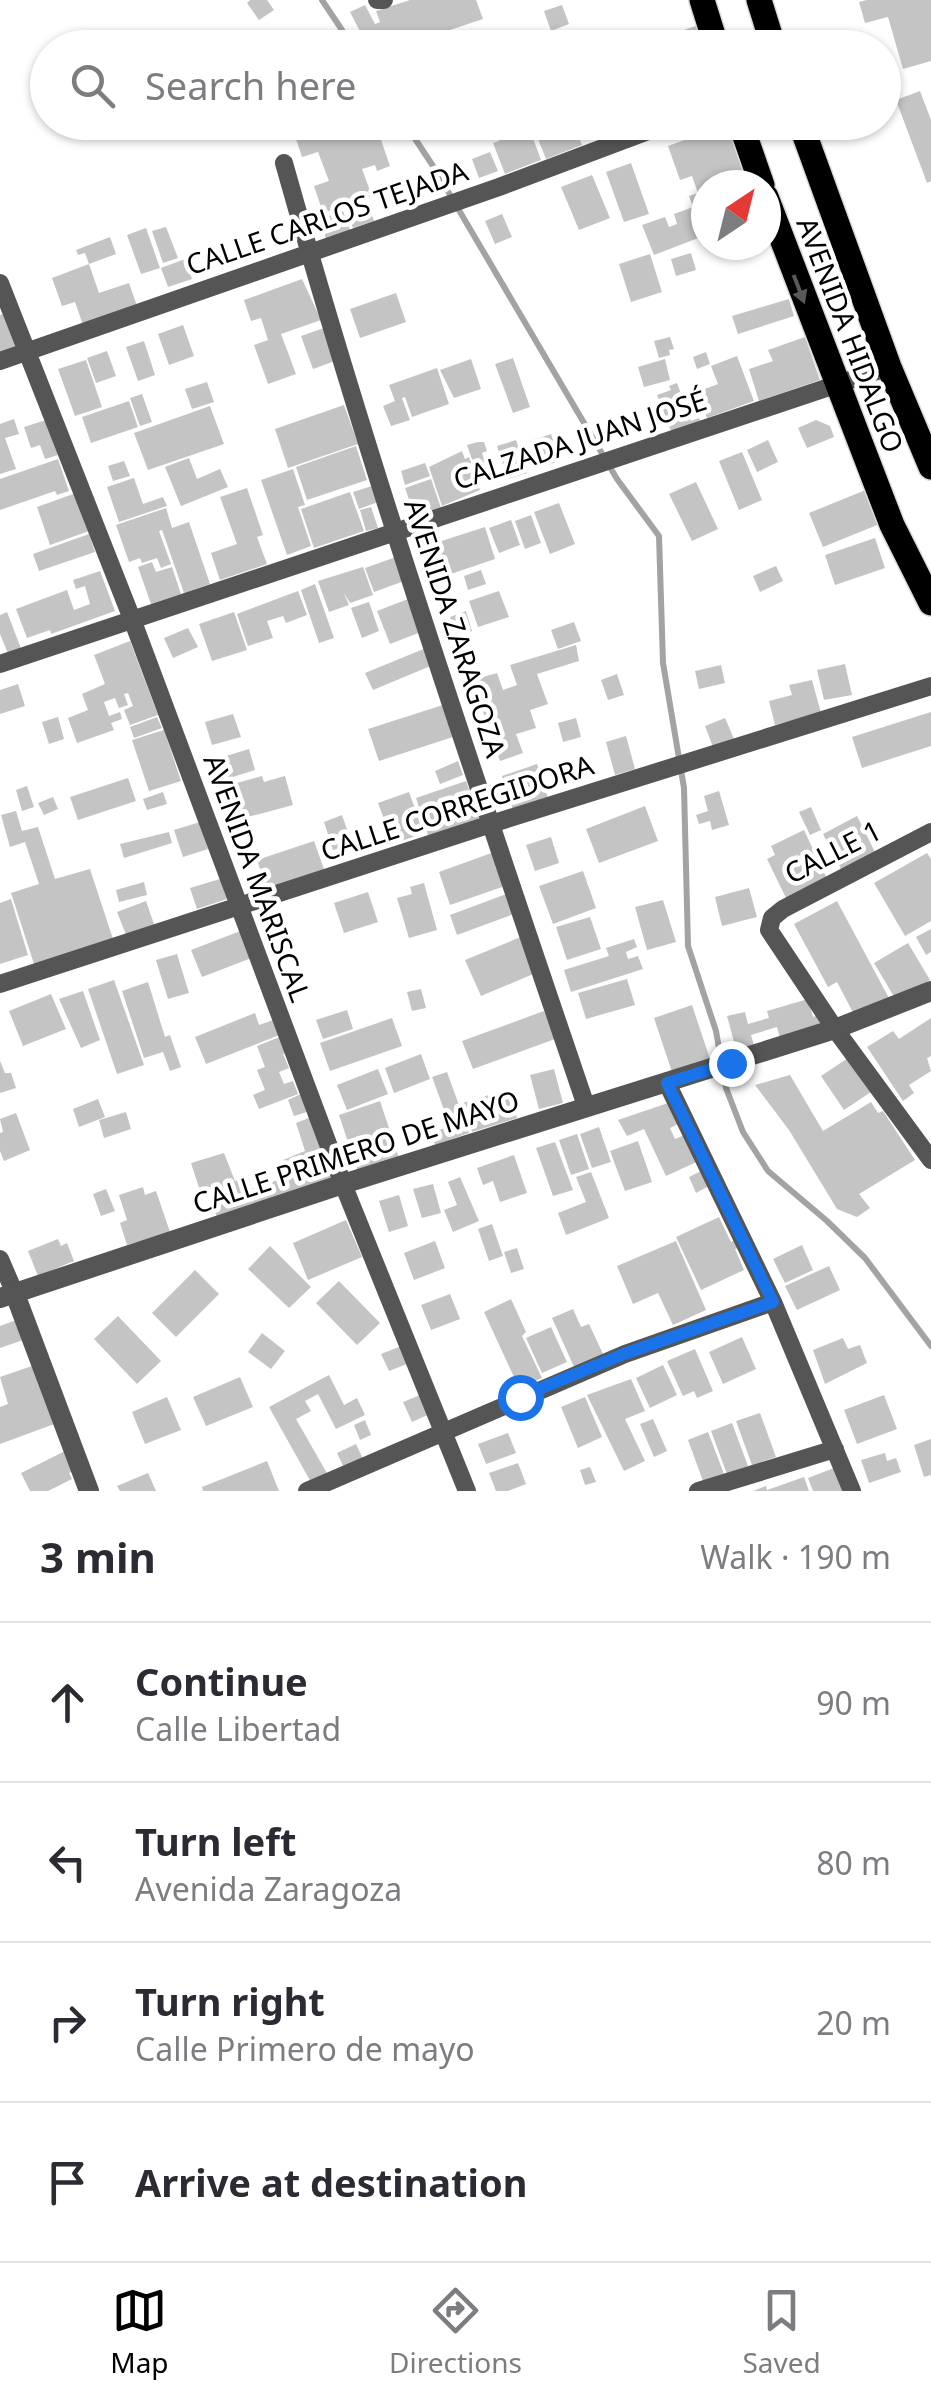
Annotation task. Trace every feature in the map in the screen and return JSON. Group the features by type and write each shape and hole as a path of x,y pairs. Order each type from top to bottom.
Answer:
{"main road":[{"path":"702,0 711,30"},
{"path":"759,0 768,30"},
{"path":"746,140 757,170"},
{"name":"AVENIDA HIDALGO","path":"807,140 889,367 931,466"},
{"name":"AVENIDA HIDALGO","path":"781,238 892,525 931,603"}],"street":[{"name":"CALLE CARLOS TEJADA","path":"0,361 413,218 624,140"},
{"name":"AVENIDA ZARAGOZA","path":"284,163 393,531 586,1106"},
{"name":"AVENIDA MARISCAL","path":"0,283 132,619 343,1184 467,1491"},
{"name":"CALZADA JUAN JOSÉ","path":"0,664 889,367"},
{"name":"CALLE CORREGIDORA","path":"0,984 931,686"},
{"name":"CALLE 1","path":"931,832 783,908 772,918 769,930 835,1029 931,1160"},
{"path":"835,1029 931,990"},
{"name":"CALLE PRIMERO DE MAYO","path":"7,1296 343,1184 835,1029"},
{"path":"667,1083 773,1302 852,1491"},
{"path":"0,1259 7,1296 89,1491"},
{"path":"307,1491 624,1354 773,1302"},
{"path":"698,1491 835,1449"}],"building":[{"path":"267,0 274,10 259,20 247,3"},
{"path":"410,0 476,0 483,19 450,30 359,30 350,12 365,5 375,24 380,22 376,11"},
{"path":"931,0 931,61 903,69 901,30 892,30 888,17 865,23 859,2"},
{"path":"562,5 569,24 551,30 544,11"},
{"path":"920,91 931,120 931,181 927,183 901,113 901,98"},
{"path":"296,140 381,140 390,166 377,171 375,165 362,169 372,196 323,213 314,186 329,181 318,152 302,157"},
{"path":"534,140 541,160 505,174 493,143"},
{"path":"538,140 580,140 582,145 546,159"},
{"path":"685,140 737,140 746,170 691,170 691,176 680,180 668,146"},
{"path":"490,152 498,171 479,178 472,159"},
{"path":"631,163 649,214 624,222 606,172"},
{"path":"592,175 610,218 579,230 561,187"},
{"path":"367,201 374,221 353,228 345,209"},
{"path":"691,208 691,241 654,255 642,225 665,217 669,227 677,224 674,214"},
{"path":"343,211 350,230 326,239 320,219"},
{"path":"502,214 512,237 495,244 485,221"},
{"path":"166,227 178,258 163,263 152,231"},
{"path":"146,228 160,268 141,274 127,235"},
{"path":"110,237 116,254 89,264 85,253 78,255 76,250"},
{"path":"691,253 696,270 676,276 671,259"},
{"path":"650,254 662,292 631,302 619,264"},
{"path":"185,259 192,279 168,287 161,268"},
{"path":"89,264 99,293 129,283 137,306 83,325 75,302 62,306 52,278"},
{"path":"302,279 321,320 281,334 296,374 268,384 254,345 268,340 261,318 251,321 244,300"},
{"path":"396,293 406,322 360,338 350,309"},
{"path":"789,299 794,316 738,334 732,316"},
{"path":"3,314 16,348 0,354 0,315"},
{"path":"183,325 194,356 169,365 158,334"},
{"path":"324,328 335,361 313,369 301,336"},
{"path":"670,337 674,349 669,350 670,355 659,358 654,341"},
{"path":"805,337 820,380 759,401 749,369 773,361 768,350"},
{"path":"144,341 155,375 138,381 126,347"},
{"path":"107,351 116,376 96,383 87,358"},
{"path":"706,352 710,364 697,369 693,357"},
{"path":"737,356 754,401 707,418 697,392 718,384 711,366"},
{"path":"513,358 530,407 513,413 495,364"},
{"path":"471,359 481,389 454,398 440,370"},
{"path":"665,359 670,380 644,387 638,367"},
{"path":"86,360 102,407 75,416 58,369"},
{"path":"437,368 449,404 412,417 405,397 402,398 410,420 391,426 383,406 395,401 389,385"},
{"path":"207,382 214,402 192,409 185,389"},
{"path":"677,383 691,421 699,418 701,423 672,434 657,395"},
{"path":"142,394 152,422 140,426 130,398"},
{"path":"129,401 138,427 91,443 82,417"},
{"path":"344,405 358,444 288,468 275,429"},
{"path":"210,406 224,444 148,470 134,433"},
{"path":"14,419 19,434 5,438 16,469 0,474 0,424"},
{"path":"46,420 58,455 45,459 40,445 31,448 24,427"},
{"path":"816,420 830,426 834,437 807,448 798,428"},
{"path":"551,434 560,461 539,468 530,441"},
{"path":"516,440 527,473 508,479 497,446"},
{"path":"768,440 778,462 757,472 747,450"},
{"path":"484,442 487,451 482,453 488,470 477,474 467,445"},
{"path":"356,446 367,480 307,500 296,467"},
{"path":"462,451 465,459 469,457 480,490 442,506 429,467"},
{"path":"742,452 762,500 739,510 719,461"},
{"path":"189,458 197,479 220,469 228,487 181,506 165,467"},
{"path":"58,459 69,491 57,495 55,491 0,510 0,479"},
{"path":"124,461 130,476 113,481 108,466"},
{"path":"425,463 430,476 405,485 401,471"},
{"path":"293,469 305,505 298,507 311,546 287,555 261,480"},
{"path":"134,478 143,504 163,497 167,506 119,522 107,487"},
{"path":"431,479 441,508 415,517 405,488"},
{"path":"696,482 718,529 692,541 669,494"},
{"path":"372,486 378,502 359,509 353,492"},
{"path":"247,488 263,535 257,537 267,564 220,580 211,553 237,544 220,497"},
{"path":"868,489 882,523 823,547 809,513"},
{"path":"350,492 364,531 314,548 301,509"},
{"path":"76,493 89,531 50,545 37,507"},
{"path":"559,503 575,544 550,554 534,512"},
{"path":"371,507 378,528 366,531 360,510"},
{"path":"166,508 172,528 189,522 210,584 184,593 162,530 159,531 171,564 161,568 157,558 129,562 116,525"},
{"path":"531,515 541,543 525,549 515,521"},
{"path":"511,520 520,545 499,553 489,528"},
{"path":"485,527 495,559 436,579 426,546"},
{"path":"89,534 95,552 39,571 33,554"},
{"path":"875,538 885,568 835,585 825,555"},
{"path":"396,557 404,581 374,592 365,568"},
{"path":"152,562 156,572 172,567 181,594 151,604 138,567"},
{"path":"776,566 783,581 760,592 753,576"},
{"path":"363,567 373,595 350,603 344,593 349,605 329,612 318,581"},
{"path":"481,570 486,584 468,590 464,576"},
{"path":"100,571 115,611 51,634 50,630 27,638 16,609 67,590 74,610 90,604 85,586 76,589 73,580"},
{"path":"315,584 334,638 319,643 301,590"},
{"path":"298,591 307,615 286,623 283,616 267,621 273,638 248,646 237,614"},
{"path":"499,591 509,617 478,627 469,601"},
{"path":"408,599 421,632 390,644 377,611"},
{"path":"369,602 379,631 362,638 351,608"},
{"path":"466,611 472,631 457,637 450,617"},
{"path":"7,612 22,651 9,656 0,634 0,615"},
{"path":"234,612 247,650 212,661 199,624"},
{"path":"574,622 581,641 558,649 551,630"},
{"path":"188,628 198,647 173,658 164,638"},
{"path":"130,641 158,715 130,725 124,710 133,706 128,693 124,694 128,705 119,708 115,698 104,702 109,716 120,712 122,719 111,723 114,730 77,743 68,718 88,710 82,694 105,684 94,655"},
{"path":"576,645 579,661 537,674 548,704 530,710 536,728 516,734 523,753 500,761 472,680 497,673 503,690 517,685 510,665"},
{"path":"426,648 433,665 373,690 365,673"},
{"path":"845,664 852,695 824,700 817,670"},
{"path":"721,665 725,683 699,689 695,671"},
{"path":"617,674 624,695 608,700 601,680"},
{"path":"812,680 821,713 775,725 769,701 792,695 789,685"},
{"path":"18,684 25,706 0,714 0,690"},
{"path":"446,704 456,736 379,761 368,729"},
{"path":"931,712 931,746 862,768 852,737"},
{"path":"233,714 241,737 212,745 205,722"},
{"path":"58,717 64,739 49,744 42,722"},
{"path":"157,717 162,728 134,738 130,727"},
{"path":"576,718 581,737 563,742 558,723"},
{"path":"725,718 734,739 713,747 705,726"},
{"path":"164,730 181,781 149,791 132,740"},
{"path":"626,736 635,769 615,775 606,742"},
{"path":"249,749 255,770 220,781 213,760"},
{"path":"458,761 463,775 440,784 435,771"},
{"path":"537,764 549,801 514,813 502,776"},
{"path":"262,776 264,782 285,776 293,805 233,821 229,808 239,805 233,784"},
{"path":"128,778 136,801 78,820 70,797"},
{"path":"466,781 480,821 429,838 416,798"},
{"path":"27,786 34,807 22,811 16,790"},
{"path":"719,791 729,825 712,830 710,821 699,824 696,815 708,811 704,796"},
{"path":"163,792 167,804 147,810 143,799"},
{"path":"409,792 424,833 393,844 378,803"},
{"path":"53,797 58,809 44,815 38,803"},
{"path":"645,806 658,841 599,863 586,829"},
{"path":"811,807 821,830 810,835 799,812"},
{"path":"16,811 22,831 38,827 55,879 90,869 114,942 35,967 11,893 39,884 25,842 10,847 1,815"},
{"path":"342,815 352,844 333,850 324,822"},
{"path":"857,816 877,856 843,873 823,834"},
{"path":"200,822 208,849 183,857 174,830"},
{"path":"804,830 828,881 787,900 767,859 775,855 771,846"},
{"path":"169,832 172,843 124,858 120,844"},
{"path":"551,837 559,863 535,871 526,845"},
{"path":"314,841 325,872 268,892 257,860"},
{"path":"497,851 508,885 450,905 439,872"},
{"path":"927,853 931,859 931,921 905,936 874,883"},
{"path":"583,871 596,908 553,924 539,886"},
{"path":"220,879 227,899 197,909 190,888"},
{"path":"144,882 147,895 119,902 116,890"},
{"path":"424,883 437,930 409,938 397,898 412,894 410,887"},
{"path":"749,888 757,917 722,926 715,897"},
{"path":"368,892 378,922 344,933 334,903"},
{"path":"509,893 517,913 457,935 450,915"},
{"path":"11,899 28,955 0,964 0,903"},
{"path":"663,900 676,942 647,950 635,907"},
{"path":"146,901 155,927 127,937 117,912"},
{"path":"837,901 891,1002 857,1020 837,982 828,987 794,924"},
{"path":"590,917 601,949 567,960 556,927"},
{"path":"931,929 931,952 926,955 916,937"},
{"path":"243,930 254,957 202,977 191,950"},
{"path":"523,936 538,972 481,996 465,960"},
{"path":"634,939 637,947 626,952 628,959 638,956 643,969 571,992 564,970 609,956 606,948"},
{"path":"908,943 930,980 896,1000 874,963"},
{"path":"177,954 189,993 168,999 156,960"},
{"path":"627,979 635,1005 586,1019 578,993"},
{"path":"114,980 144,1065 117,1074 88,989"},
{"path":"148,982 165,1037 170,1035 181,1067 170,1071 163,1052 144,1058 122,991"},
{"path":"421,989 426,1008 412,1011 407,992"},
{"path":"83,991 100,1040 81,1048 59,999"},
{"path":"51,994 66,1029 23,1046 9,1011"},
{"path":"808,999 813,1017 821,1014 826,1028 781,1042 777,1027 751,1035 755,1049 737,1053 727,1016 745,1012 748,1024 769,1018 767,1011"},
{"path":"692,1005 710,1059 672,1072 654,1018"},
{"path":"347,1010 353,1029 323,1039 316,1020"},
{"path":"544,1011 555,1039 473,1069 462,1041"},
{"path":"255,1013 259,1025 276,1019 282,1034 206,1064 195,1037"},
{"path":"392,1018 402,1046 330,1071 320,1043"},
{"path":"931,1018 931,1056 927,1058 931,1071 909,1085 914,1093 903,1101 867,1047 893,1031 899,1039"},
{"path":"282,1036 289,1068 279,1072 284,1084 293,1081 298,1094 259,1109 253,1095 265,1090 257,1070 265,1067 257,1046"},
{"path":"421,1054 430,1079 394,1093 385,1068"},
{"path":"848,1058 871,1092 844,1110 821,1076"},
{"path":"0,1061 5,1073 11,1073 16,1088 0,1093"},
{"path":"378,1069 388,1094 347,1110 337,1085"},
{"path":"554,1069 563,1103 539,1109 530,1075"},
{"path":"447,1072 469,1133 435,1145 431,1133 450,1126 432,1077"},
{"path":"790,1075 823,1131 871,1102 878,1113 883,1111 915,1160 859,1194 870,1208 857,1217 837,1209 789,1130 755,1085"},
{"path":"508,1089 517,1118 472,1132 463,1103"},
{"path":"303,1093 310,1111 294,1116 288,1100"},
{"path":"98,1099 105,1117 79,1127 73,1109"},
{"path":"380,1101 399,1158 358,1172 339,1115"},
{"path":"671,1102 682,1122 670,1128 675,1139 689,1133 701,1160 666,1176 644,1129 627,1136 618,1120"},
{"path":"126,1112 131,1129 104,1138 99,1120"},
{"path":"16,1113 30,1150 4,1161 0,1151 0,1119"},
{"path":"314,1116 336,1178 217,1218 210,1195 202,1197 191,1163 224,1153 235,1181 248,1177 252,1189 289,1176 283,1160 305,1151 296,1123"},
{"path":"599,1127 611,1162 592,1168 580,1134"},
{"path":"577,1134 589,1169 571,1175 559,1140"},
{"path":"638,1141 652,1182 625,1191 610,1151"},
{"path":"555,1142 573,1190 553,1196 536,1148"},
{"path":"514,1155 527,1193 500,1202 493,1181 483,1185 477,1168"},
{"path":"703,1170 711,1185 696,1193 689,1177"},
{"path":"591,1172 609,1218 566,1235 558,1213 586,1202 576,1177"},
{"path":"460,1177 479,1221 453,1232 444,1210 457,1205 448,1182"},
{"path":"433,1184 441,1213 422,1218 413,1189"},
{"path":"143,1187 145,1195 156,1191 170,1232 127,1245 120,1223 127,1220 119,1195"},
{"path":"106,1189 115,1211 101,1216 93,1194"},
{"path":"399,1195 408,1226 389,1232 379,1201"},
{"path":"719,1217 731,1242 736,1239 740,1247 735,1249 744,1270 701,1290 676,1237"},
{"path":"346,1220 362,1257 308,1280 293,1243"},
{"path":"492,1224 503,1256 489,1261 478,1229"},
{"path":"58,1239 61,1246 67,1243 74,1261 38,1276 28,1251"},
{"path":"435,1241 445,1268 414,1280 404,1253"},
{"path":"676,1241 706,1310 673,1325 658,1293 633,1304 617,1266"},
{"path":"802,1245 813,1270 785,1283 773,1259"},
{"path":"270,1246 311,1287 289,1308 248,1269"},
{"path":"517,1248 524,1269 511,1273 504,1252"},
{"path":"829,1266 840,1290 797,1310 785,1286"},
{"path":"195,1270 219,1294 176,1337 152,1313"},
{"path":"339,1281 380,1323 357,1345 316,1303"},
{"path":"450,1294 460,1319 431,1330 421,1305"},
{"path":"511,1299 526,1332 522,1336 542,1378 519,1388 484,1312"},
{"path":"573,1309 581,1327 589,1324 604,1356 575,1369 552,1318"},
{"path":"118,1316 161,1361 137,1384 94,1339"},
{"path":"19,1319 26,1339 0,1348 0,1326"},
{"path":"551,1327 567,1362 542,1373 526,1338"},
{"path":"262,1333 285,1351 271,1369 248,1352"},
{"path":"742,1337 756,1369 723,1384 709,1352"},
{"path":"843,1338 848,1349 860,1345 867,1363 825,1384 813,1350"},
{"path":"404,1345 412,1362 389,1371 381,1354"},
{"path":"695,1349 713,1391 697,1398 694,1391 683,1396 667,1361"},
{"path":"35,1365 57,1423 0,1444 0,1407 8,1404 0,1377"},
{"path":"663,1365 677,1395 650,1408 636,1378"},
{"path":"329,1375 344,1405 357,1398 365,1415 336,1429 318,1394 305,1401 311,1411 296,1419 328,1475 312,1484 269,1407"},
{"path":"240,1377 253,1407 206,1426 193,1397"},
{"path":"631,1379 645,1411 625,1419 645,1461 624,1471 587,1395"},
{"path":"423,1394 432,1413 412,1422 403,1402"},
{"path":"884,1395 897,1429 857,1444 844,1410"},
{"path":"167,1397 181,1430 145,1444 132,1412"},
{"path":"585,1397 602,1437 578,1448 561,1407"},
{"path":"760,1413 776,1457 752,1465 736,1421"},
{"path":"653,1419 667,1451 654,1457 640,1424"},
{"path":"365,1420 371,1435 360,1440 354,1425"},
{"path":"732,1423 748,1466 727,1474 711,1431"},
{"path":"708,1432 724,1474 703,1481 688,1440"},
{"path":"508,1433 516,1453 486,1464 478,1444"},
{"path":"931,1439 931,1475 924,1477 914,1445"},
{"path":"356,1444 364,1461 345,1470 337,1453"},
{"path":"69,1449 79,1468 69,1473 72,1479 48,1491 30,1491 21,1473"},
{"path":"885,1453 887,1461 896,1458 901,1472 869,1483 861,1460"},
{"path":"267,1461 279,1491 203,1491 202,1487"},
{"path":"518,1463 526,1484 496,1491 489,1473"},
{"path":"590,1467 596,1482 585,1485 580,1470"},
{"path":"834,1468 843,1491 813,1491 808,1478"},
{"path":"148,1473 156,1491 120,1491 117,1486"},
{"path":"804,1477 809,1491 753,1491 766,1486 767,1490"}],"waterway":[{"path":"322,0 342,30"},
{"path":"416,140 617,479 659,536 663,663 684,788 688,946 716,1031 726,1088 743,1132 768,1171 865,1258 931,1346"}],"route":[{"path":"520,1397 624,1354 773,1302 667,1083 731,1063"}]}
